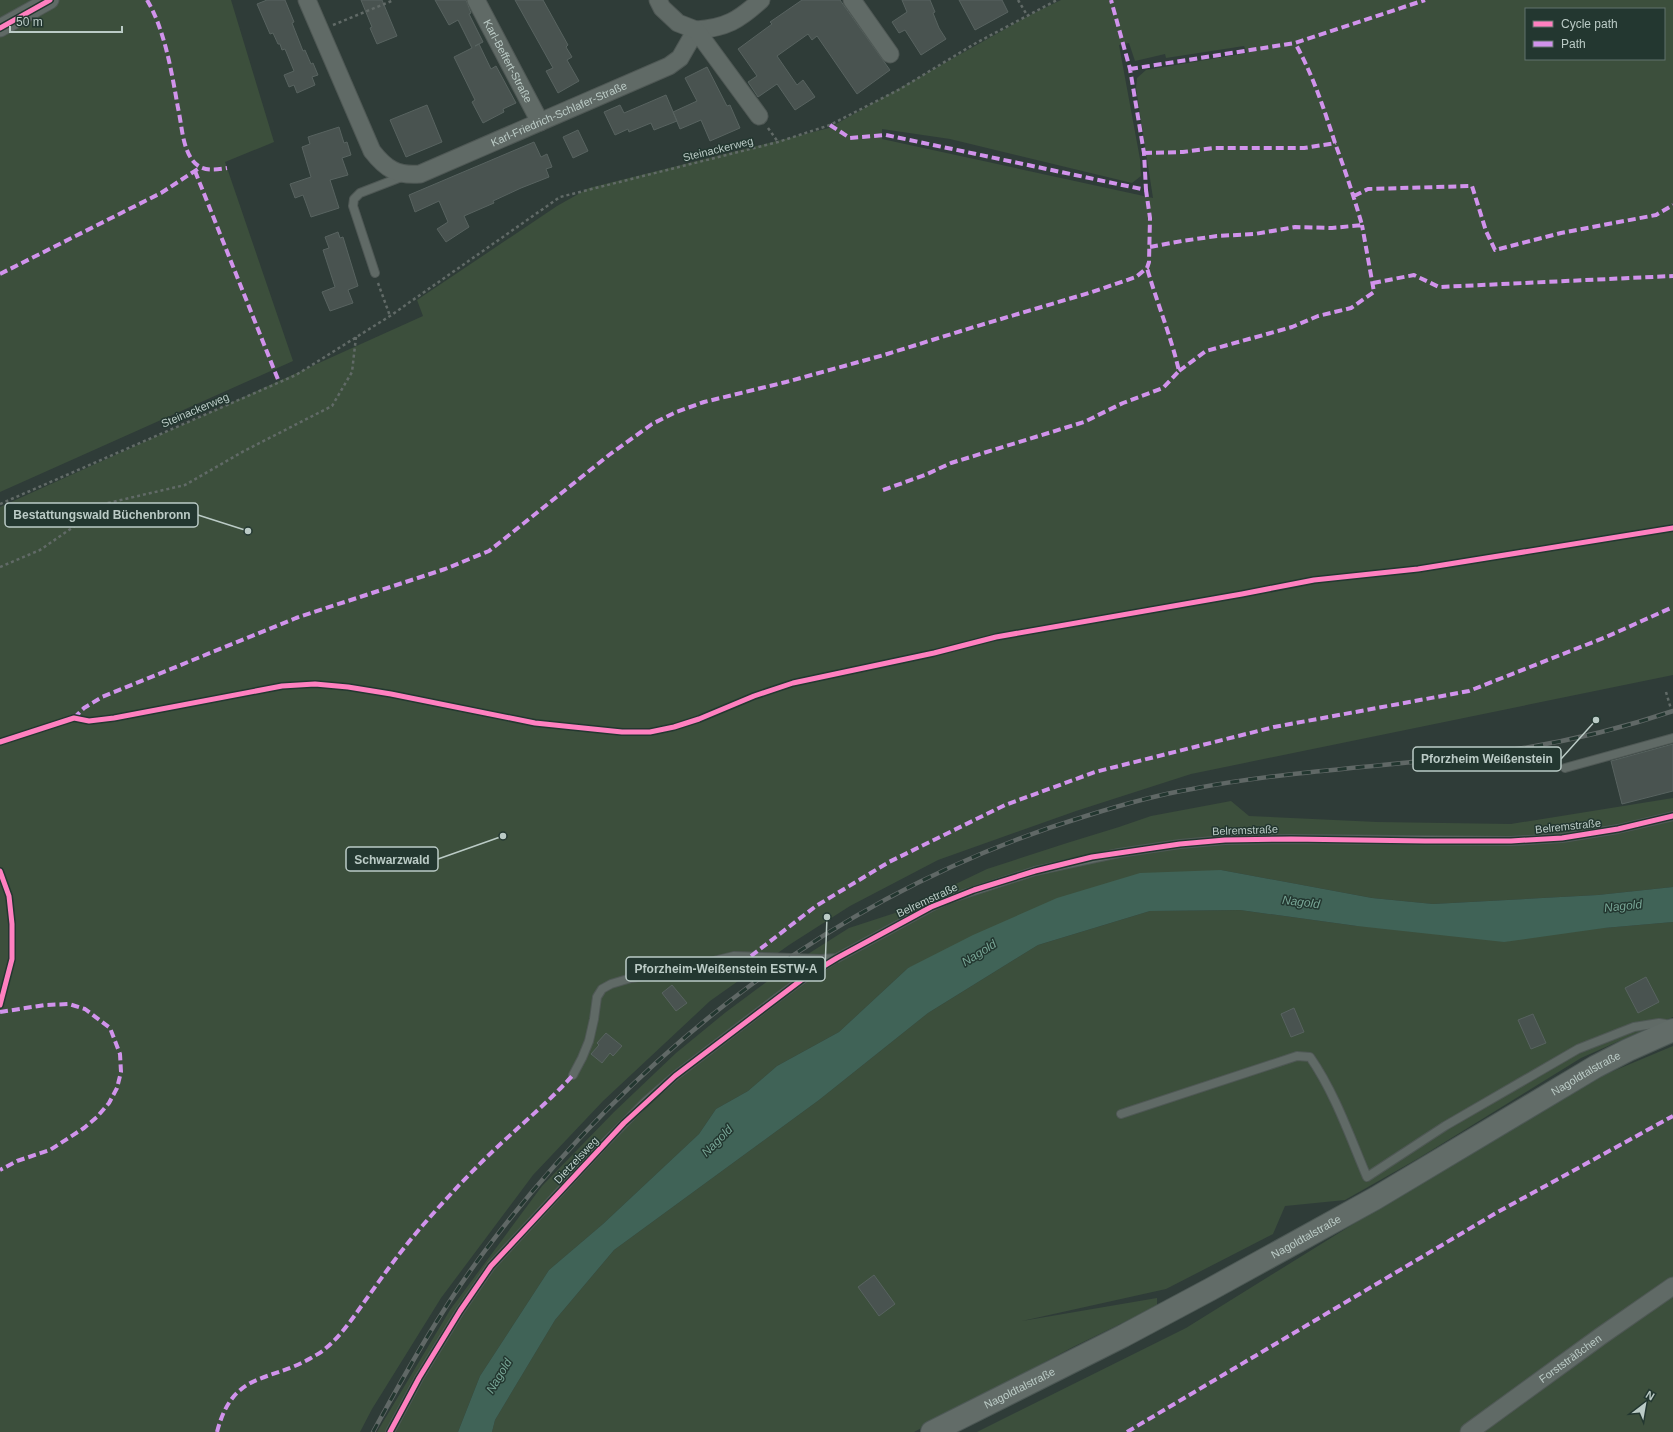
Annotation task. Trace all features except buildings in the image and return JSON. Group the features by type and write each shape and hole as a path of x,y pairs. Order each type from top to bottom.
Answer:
{"main road":[{"name":"Nagoldtalstraße","path":"932,1432 1192,1300 1376,1198 1595,1067 1628,1050 1673,1030"}],"street":[{"path":"0,28 50,0"},
{"path":"307,0 372,151 382,164 392,170 406,175"},
{"name":"Karl-Beffert-Straße","path":"476,0 540,122"},
{"path":"658,0 662,8 678,23 696,30 716,28 733,22 761,0"},
{"path":"852,0 890,54"},
{"path":"696,30 759,116"},
{"name":"Karl-Friedrich-Schlafer-Straße","path":"406,175 420,174 669,66 680,58 696,30"},
{"name":"Forststräßchen","path":"1469,1432 1601,1336 1673,1286"}],"lane":[{"name":"Karl-Friedrich-Schlafer-Straße","path":"375,273 353,206 354,199 360,193 406,175"},
{"path":"1565,768 1673,738"},
{"name":"Belremstraße","path":"573,1075 589,1041 597,997 602,989 611,984 631,978 734,956 820,959 837,958 931,907 949,899 1035,871 1119,853 1180,844 1225,840 1291,839 1504,841 1562,838 1618,829 1673,816"},
{"name":"Dietzelsweg","path":"390,1432 419,1378 460,1311 488,1271 508,1247 602,1146 646,1101 675,1076 804,978 837,958"},
{"path":"1121,1114 1298,1056 1310,1057 1319,1070 1331,1093 1367,1177 1445,1126 1578,1049 1634,1027 1659,1023 1673,1026"}],"path":[{"path":"320,30 394,0"},
{"path":"1018,0 1027,15"},
{"path":"375,273 390,316"},
{"path":"0,567 40,550 108,502 185,485 244,451 332,406 352,372 356,337"},
{"path":"1666,692 1671,709"},
{"path":"1668,700 1673,698"}],"shaded area":[{"path":"0,0 231,0 274,142 225,162 293,361 0,492"},
{"path":"1061,0 1673,0 1673,675 1191,774 1076,811 938,860 850,906 789,945 710,1001 603,1101 533,1175 441,1298 372,1409 360,1432 0,1432 0,507 423,316 417,300 557,206 589,188 829,128 1028,16","holes":["1129,43 1135,61 1165,54 1166,58 1244,46 1247,53 1146,70 1137,78 1136,88 1153,198 882,139 882,129 950,139 1132,183 1141,176 1140,159 1119,45"]},
{"path":"1673,798 1673,887 1598,895 1433,904 1372,898 1221,870 908,968 839,1032 777,1066 748,1091 716,1109 699,1134 603,1224 549,1270 480,1376 458,1432 377,1432 450,1310 542,1186 614,1112 676,1053 726,1012 781,971 849,928 895,913 987,869 1151,816 1231,801 1249,816 1377,822 1511,824"},
{"path":"1240,910 1357,926 1604,928 1673,922 1673,1017 1581,1058 1419,1158 1345,1200 1285,1206 1273,1234 1166,1289 1022,1321 1157,1298 1157,1306 1073,1347 914,1432 492,1432 495,1420 555,1320 614,1250 819,1100 928,1013 1038,945 1150,911"},
{"path":"1673,1046 1673,1432 977,1432 1186,1328 1580,1085"}],"water":[{"name":"Nagold","path":"1221,870 1372,898 1433,904 1598,895 1673,887 1673,922 1604,928 1504,942 1357,926 1240,910 1150,911 1038,945 928,1013 819,1100 614,1250 555,1320 495,1420 492,1432 458,1432 480,1376 549,1270 603,1224 699,1134 716,1109 748,1091 777,1066 839,1032 908,968 973,935 1057,898 1140,873"}],"railway":[{"path":"373,1432 439,1317 484,1252 544,1177 609,1108 677,1044 750,985 828,933 910,887 996,848 1086,816 1165,794 1266,777 1452,758 1513,750 1605,731 1673,711"}],"marked path":[{"path":"147,0 159,25 167,52 183,136 189,155 197,165 204,169 213,170 227,168"},
{"path":"830,125 850,138 886,135 1146,190 1144,153 1130,69 1111,0"},
{"path":"1130,69 1295,43 1425,0"},
{"path":"1150,247 1217,236 1255,234 1295,227 1332,228 1362,225 1318,92 1295,43"},
{"path":"1144,153 1183,152 1214,148 1304,148 1336,143"},
{"path":"0,274 161,193 201,167"},
{"path":"195,171 279,382"},
{"path":"1354,196 1368,189 1472,186 1486,231 1495,250 1561,233 1656,215 1673,205"},
{"path":"74,718 84,708 102,697 296,618 445,569 489,551 609,455 652,424 676,412 704,402 786,382 884,355 1092,292 1136,277 1147,268 1149,262 1150,218 1146,190"},
{"path":"1179,371 1206,351 1292,327 1318,316 1351,308 1374,292 1362,225"},
{"path":"883,490 925,475 951,463 1084,422 1123,403 1163,388 1179,371 1147,268"},
{"path":"1373,283 1414,275 1439,287 1673,276"},
{"path":"751,956 816,906 889,862 1005,805 1095,772 1274,727 1469,691 1606,637 1673,607"},
{"path":"0,1012 45,1005 69,1004 85,1009 110,1028 120,1054 121,1072 117,1088 109,1103 97,1117 84,1128 50,1150 17,1161 0,1170"},
{"path":"217,1432 224,1412 232,1398 242,1388 266,1376 295,1366 311,1358 323,1351 338,1336 350,1322 387,1270 435,1211 482,1161 544,1105 573,1075"},
{"path":"1127,1432 1496,1213 1673,1116"}],"cycle path":[{"path":"0,28 50,0"},
{"path":"0,742 74,718 89,721 114,718 282,686 315,684 348,687 391,694 535,723 622,732 650,732 674,727 699,719 754,696 793,683 934,653 996,637 1314,580 1418,569 1673,528"},
{"path":"390,1432 419,1378 460,1311 491,1266 624,1123 675,1076 804,978 837,958 931,907 974,890 1035,871 1092,857 1180,844 1225,840 1291,839 1511,841 1562,838 1618,829 1673,816"},
{"path":"0,871 9,896 12,924 12,959 0,1005"}],"place":[{"name":"Bestattungswald Büchenbronn","path":"248,531"},
{"name":"Pforzheim Weißenstein","path":"1596,720"},
{"name":"Schwarzwald","path":"503,836"},
{"name":"Pforzheim-Weißenstein ESTW-A","path":"827,917"}]}
